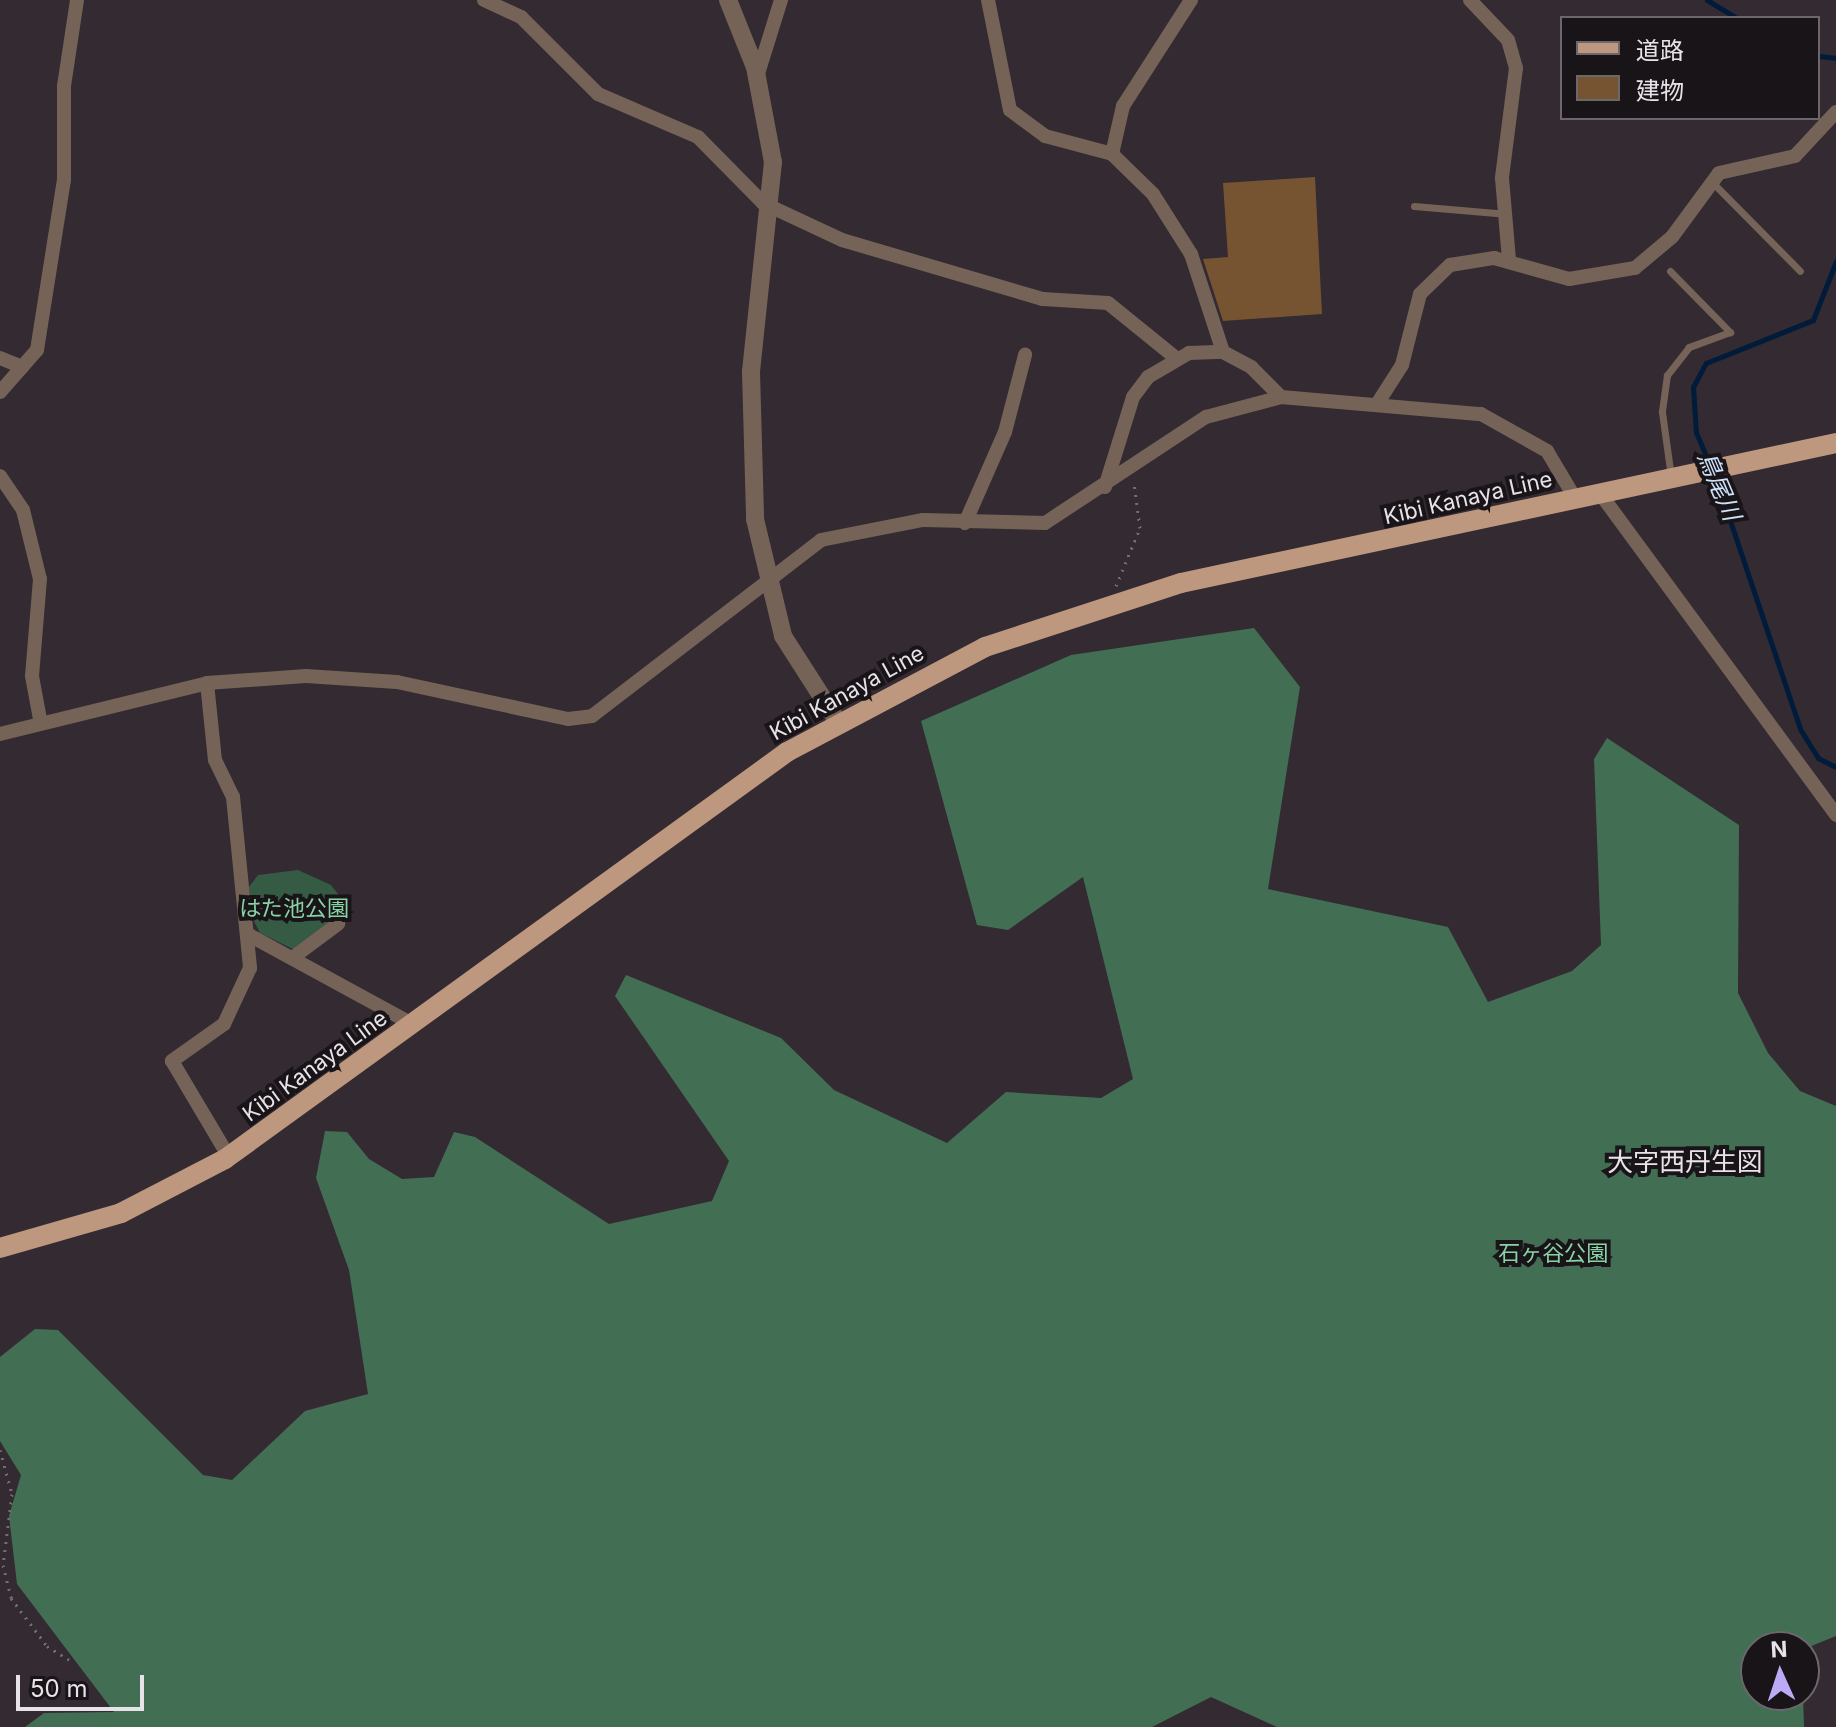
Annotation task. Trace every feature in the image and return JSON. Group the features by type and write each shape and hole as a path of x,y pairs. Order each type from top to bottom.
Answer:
{"main road":[{"name":"Kibi Kanaya Line","path":"0,1248 121,1213 229,1157 749,778 838,722 985,647 1107,603 1599,492 1836,443"}],"street":[{"path":"0,392 37,350 60,209 64,86 77,0"},
{"path":"484,0 521,17 598,94 698,137 753,198 842,240 1043,299 1108,303 1176,358"},
{"path":"728,0 757,77 769,126 773,208 749,414 751,489 766,578 793,658 838,722"},
{"path":"757,77 781,0"},
{"path":"988,0 1010,110 1045,136 1112,154 1183,235 1223,352"},
{"path":"1112,154 1123,106 1191,0"},
{"path":"1470,0 1508,40 1516,68 1502,178 1509,214 1509,260"},
{"path":"1379,401 1402,365 1413,308 1428,284 1462,260 1509,260 1569,279 1635,268 1672,237 1711,181 1730,165 1795,156 1836,112"},
{"path":"1105,487 1133,397 1176,358 1223,352 1251,367 1281,397"},
{"path":"965,523 1005,432 1025,355"},
{"path":"0,358 22,367"},
{"path":"0,734 40,719 207,683 357,676 484,695 568,719 592,716 668,664 766,578 836,535 923,520 1045,523 1105,487 1206,417 1281,397 1379,401 1481,414 1515,427 1560,467 1575,498"},
{"path":"0,476 23,510 40,579 32,676 40,719"},
{"path":"1599,492 1836,815"},
{"path":"207,683 215,760 233,797 250,968 224,1024 172,1061 229,1157"},
{"path":"295,956 338,924"},
{"path":"249,935 295,956 414,1025"}],"lane":[{"path":"1711,181 1800,271"},
{"path":"1414,206 1509,214"},
{"path":"1670,271 1730,332 1689,347 1667,375 1662,412 1671,477"}],"path":[{"path":"1107,603 1138,538 1131,468"},
{"path":"0,1450 12,1494 3,1565 11,1598 47,1646 69,1660"}],"green space":[{"name":"石ヶ谷公園","path":"1254,628 1300,687 1268,889 1448,927 1488,1002 1572,971 1601,945 1594,759 1607,738 1739,825 1738,993 1768,1053 1800,1091 1836,1106 1836,1636 1820,1642 1820,1631 1740,1631 1740,1711 1804,1711 1804,1727 1277,1727 1211,1697 1152,1727 25,1727 44,1713 114,1712 17,1584 9,1516 21,1475 0,1441 0,1357 35,1329 58,1330 203,1475 232,1480 305,1411 368,1394 349,1270 316,1178 325,1131 347,1132 369,1159 402,1179 434,1177 454,1132 475,1137 609,1224 712,1201 729,1161 615,996 626,975 781,1038 834,1090 947,1143 1006,1092 1101,1098 1133,1079 1083,877 1008,930 977,925 921,721 1071,655"},
{"name":"はた池公園","path":"298,870 331,885 345,903 345,925 305,955 260,933 251,915 249,887 258,875"}],"building":[{"path":"1315,177 1322,314 1223,321 1203,259 1228,257 1223,183"}],"waterway":[{"name":"鳥尾川","path":"1707,0 1734,16"},
{"name":"鳥尾川","path":"1820,56 1836,58"},
{"name":"鳥尾川","path":"1709,463 1696,433 1693,387 1706,363 1813,320 1836,261"},
{"name":"鳥尾川","path":"1715,476 1800,729 1818,758 1836,767"}],"district":[{"name":"大字西丹生図","path":"1685,1162"}]}
